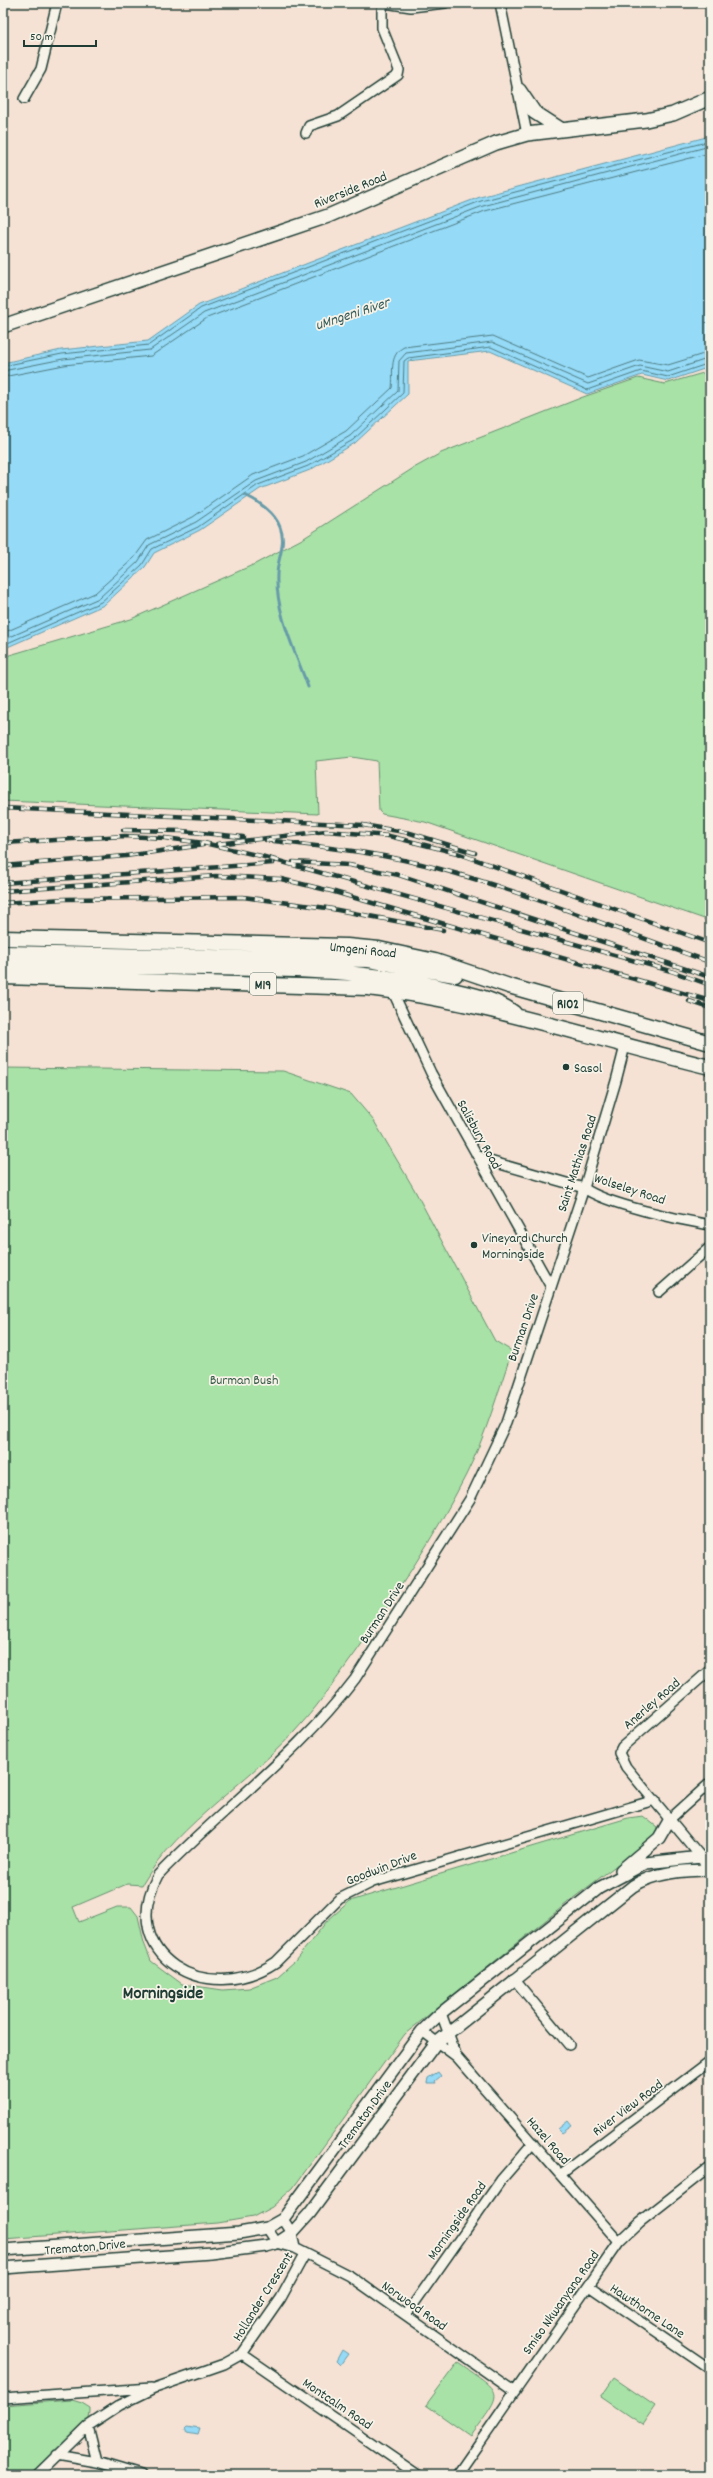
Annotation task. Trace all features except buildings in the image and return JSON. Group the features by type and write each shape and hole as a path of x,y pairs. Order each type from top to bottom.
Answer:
{"main road":[{"path":"519,90 534,112 562,130"},
{"name":"Riverside Road","path":"3,326 328,216 496,143 527,134 646,120 673,114 710,98"},
{"name":"Umgeni Road","path":"3,938 347,946 379,949 436,960 509,986 710,1043"},
{"path":"3,952 71,960 378,975 428,984 492,1000 506,1007 520,1018"},
{"path":"3,965 71,960 369,960 402,964 509,986"},
{"name":"M19","path":"3,977 292,985 392,990 520,1018"},
{"name":"R102","path":"520,1018 710,1067"}],"street":[{"path":"24,99 41,69 57,3"},
{"path":"306,133 309,126 344,113 399,73 382,28 383,3 411,7 445,3"},
{"path":"500,3 527,134"},
{"name":"Salisbury Road","path":"392,990 430,1073 551,1287"},
{"name":"Saint Mathias Road","path":"551,1287 584,1188 616,1082 625,1046"},
{"name":"Wolseley Road","path":"474,1153 486,1160 584,1188 593,1194 642,1209 710,1225"},
{"path":"659,1292 710,1247"},
{"name":"Burman Drive","path":"150,1895 158,1875 301,1743 338,1702 355,1679 478,1484 506,1423 551,1287"},
{"name":"Anerley Road","path":"655,1800 621,1761 619,1753 622,1747 710,1670"},
{"path":"599,1888 659,1838 670,1819 710,1783"},
{"path":"655,1800 710,1869"},
{"name":"Goodwin Drive","path":"150,1895 148,1912 152,1937 160,1952 173,1965 192,1975 207,1980 238,1979 264,1970 276,1962 339,1899 373,1882 502,1843 655,1800"},
{"name":"Trematon Drive","path":"3,2250 239,2233 267,2228 283,2219 422,2031 441,2013 599,1888 646,1864 701,1857"},
{"name":"Trematon Drive","path":"3,2268 237,2250 277,2243 292,2232 310,2213 436,2043 514,1979 620,1896 643,1880 669,1872 710,1869"},
{"path":"610,1882 620,1881 623,1884 623,1892 620,1896"},
{"path":"534,1940 546,1954"},
{"path":"514,1979 569,2045"},
{"name":"Hazel Road","path":"441,2013 457,2057"},
{"name":"Hazel Road","path":"422,2031 436,2043 457,2057 619,2242"},
{"name":"River View Road","path":"561,2174 710,2061"},
{"path":"350,2128 365,2137"},
{"name":"Morningside Road","path":"406,2315 501,2180 533,2143"},
{"name":"Smiso Nkwanyana Road","path":"457,2475 619,2242 640,2222 710,2167"},
{"path":"283,2219 292,2232 295,2248"},
{"path":"267,2228 277,2243"},
{"path":"174,2238 175,2255"},
{"name":"Norwood Road","path":"277,2243 295,2248 337,2268 515,2392"},
{"path":"66,2245 67,2263"},
{"name":"Hollander Crescent","path":"38,2475 88,2426 120,2405 155,2388 224,2364 242,2354 281,2298 305,2254"},
{"name":"Hawthorne Lane","path":"589,2286 710,2369"},
{"name":"Montcalm Road","path":"242,2354 418,2475"},
{"name":"Hollander Crescent","path":"3,2398 155,2388"},
{"path":"88,2426 97,2462"},
{"path":"57,2455 97,2462 141,2475"}],"green space":[{"path":"710,371 710,921 425,822 382,814 379,811 377,761 352,757 316,761 318,814 3,801 3,657 131,619 255,564 304,538 412,469 441,453 583,397 638,378 665,384"},
{"name":"Burman Bush","path":"3,1068 283,1071 351,1094 374,1121 414,1189 495,1341 512,1351 480,1445 454,1498 400,1587 356,1652 323,1697 283,1744 218,1801 176,1841 158,1862 142,1885 127,1884 73,1907 79,1922 117,1907 131,1907 138,1916 144,1943 151,1961 182,1984 223,1990 249,1988 277,1977 295,1961 327,1921 350,1901 628,1818 643,1816 657,1827 655,1836 572,1899 405,2034 293,2188 272,2207 253,2217 218,2223 3,2239"},
{"path":"458,2362 485,2381 492,2388 495,2394 494,2401 490,2409 470,2436 426,2405"},
{"path":"614,2378 655,2406 642,2425 601,2397"},
{"path":"72,2400 82,2403 90,2408 86,2427 73,2445 42,2475 3,2475 3,2405"}],"water":[{"name":"uMngeni River","path":"710,136 710,367 668,381 642,375 587,394 490,351 408,361 408,394 355,443 310,470 260,489 200,530 154,553 145,567 104,605 3,649 3,363 61,350 148,341 199,305 480,197"},
{"path":"438,2072 441,2076 435,2081 436,2083 427,2083 428,2078"},
{"path":"568,2121 572,2126 562,2133 558,2129"},
{"path":"342,2350 348,2354 340,2365 336,2361"},
{"path":"187,2427 200,2429 198,2435 187,2433 185,2429"}],"waterway":[{"path":"245,495 270,512 278,522 282,533 282,545 277,569 279,603 287,632 308,687"}],"railway":[{"path":"3,808 363,825 410,833 475,853"},
{"path":"123,830 182,831 243,837"},
{"path":"217,844 326,831 389,836 457,853 710,943"},
{"path":"3,843 125,836 165,838 204,843 261,856 671,971 710,985"},
{"path":"266,840 332,848 419,863 542,901 710,962"},
{"path":"3,866 126,856 203,845"},
{"path":"293,862 349,865 399,875 710,977"},
{"path":"3,883 273,863"},
{"path":"3,891 216,876 281,879 331,891 710,1001"},
{"path":"3,903 64,899 243,897 327,908 443,930"},
{"path":"689,1001 710,1008"}],"place":[{"name":"Sasol","path":"566,1067"},
{"name":"Vineyard Church Morningside","path":"474,1245"}],"district":[{"name":"Morningside","path":"163,1992"}]}
